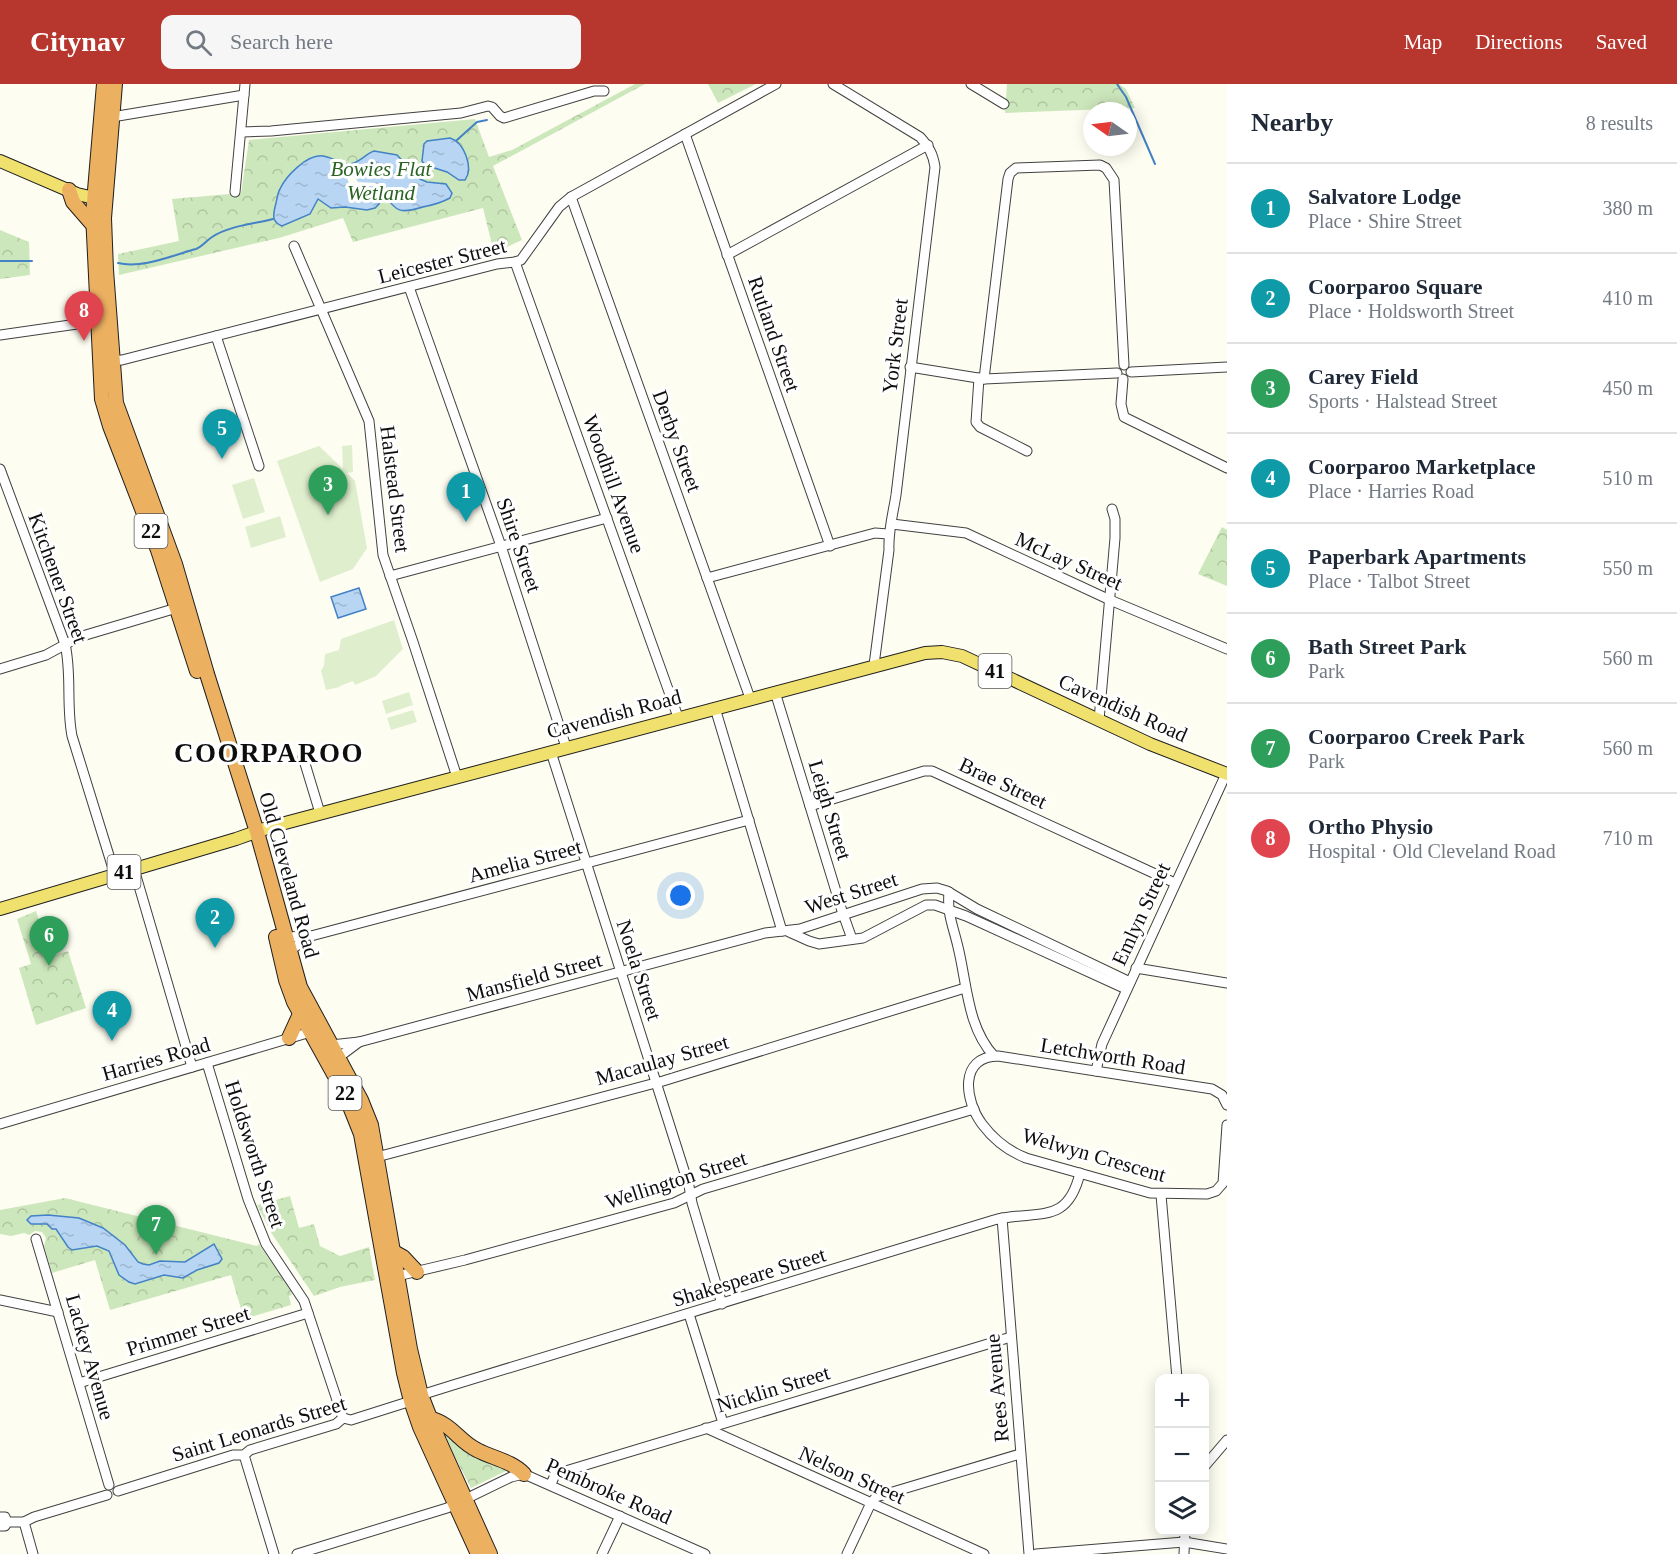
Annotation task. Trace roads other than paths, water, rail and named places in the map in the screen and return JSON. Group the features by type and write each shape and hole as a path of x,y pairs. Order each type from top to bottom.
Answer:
{"highway":[{"name":"Old Cleveland Road","path":"104,84 99,199 106,270 104,406 182,607 300,987 316,1031 372,1158 394,1252 393,1277"},
{"name":"Old Cleveland Road","path":"106,361 98,321 93,225 112,117 115,84"},
{"path":"69,190 73,202 93,225"},
{"name":"Old Cleveland Road","path":"252,833 286,980 300,1014 331,1045 339,1057 368,1118 372,1158 393,1277 404,1373 460,1502 490,1554"},
{"path":"289,1038 300,1014"},
{"path":"394,1252 403,1257 417,1272"},
{"name":"Old Cleveland Road","path":"416,1398 429,1418 478,1554"},
{"path":"429,1418 445,1423 471,1447 517,1467 524,1474"}],"main road":[{"path":"0,161 69,190 99,199"},
{"name":"Cavendish Road","path":"0,909 320,813 925,653 955,654 1150,744 1226,774"}],"street":[{"path":"235,192 245,84"},
{"name":"Leicester Street","path":"106,361 122,360 497,264 521,260 559,207 571,196 776,84"},
{"path":"727,255 928,145 920,137 833,84"},
{"path":"971,84 1004,104"},
{"path":"242,132 461,113 488,106 504,118 594,91 604,91"},
{"path":"112,117 244,95"},
{"name":"Rutland Street","path":"685,134 830,546"},
{"name":"York Street","path":"874,665 935,168 933,155 928,145"},
{"path":"1027,451 980,427 976,422 1008,179 1010,173 1016,168 1100,165 1106,168 1114,180 1128,368"},
{"name":"Derby Street","path":"571,196 750,698"},
{"name":"Halstead Street","path":"294,246 369,421 383,555 414,642 456,777"},
{"name":"Woodhill Avenue","path":"515,262 678,717"},
{"name":"Shire Street","path":"409,287 501,546 566,747"},
{"path":"0,335 98,321"},
{"path":"216,336 259,466"},
{"path":"910,367 981,378 1120,376"},
{"path":"1227,367 1118,368 1124,417 1227,468"},
{"name":"Kitchener Street","path":"0,469 65,644 69,667 69,716 72,736 115,875"},
{"path":"1099,720 1115,538 1115,519 1112,509"},
{"path":"390,576 607,518"},
{"name":"McLay Street","path":"707,578 890,529 966,533 1110,600 1227,649"},
{"path":"0,669 46,655 79,637 182,607"},
{"name":"Leigh Street","path":"775,692 852,939"},
{"path":"715,708 785,931"},
{"name":"Noela Street","path":"551,752 656,1082 722,1304"},
{"path":"303,758 320,813"},
{"name":"Brae Street","path":"810,806 924,771 932,771 1175,883"},
{"name":"Emlyn Street","path":"1096,1071 1102,1044 1226,774"},
{"name":"Amelia Street","path":"285,937 311,936 749,820"},
{"path":"134,869 192,1067"},
{"name":"West Street","path":"785,931 922,889 931,888 949,892"},
{"path":"949,892 948,909 965,988 982,1042 994,1056"},
{"path":"949,892 970,906 1128,986"},
{"name":"West Street","path":"785,931 819,944 868,936 926,905 948,909"},
{"path":"948,909 1128,986"},
{"name":"Mansfield Street","path":"331,1045 359,1042 765,933 785,931"},
{"name":"Amelia Street","path":"289,951 311,936"},
{"path":"1136,968 1227,983"},
{"name":"Macaulay Street","path":"372,1158 656,1082 965,988"},
{"name":"Harries Road","path":"0,1124 316,1031"},
{"name":"Mansfield Street","path":"339,1057 359,1042"},
{"name":"Letchworth Road","path":"994,1056 1212,1089 1225,1101"},
{"name":"Welwyn Crescent","path":"994,1056 985,1057 978,1062 970,1074 968,1088 974,1109 986,1130 1008,1150 1026,1158 1143,1192 1161,1195 1203,1194 1219,1189 1223,1183 1227,1125"},
{"name":"Holdsworth Street","path":"207,1063 248,1199 266,1244 299,1293 308,1313 343,1418"},
{"name":"Wellington Street","path":"393,1277 674,1203 703,1189 974,1109"},
{"name":"Shakespeare Street","path":"416,1398 1002,1218 1060,1209 1072,1195 1080,1173"},
{"path":"1161,1195 1177,1374"},
{"name":"Rees Avenue","path":"1002,1218 1029,1554"},
{"name":"Lackey Avenue","path":"36,1239 109,1485"},
{"path":"0,1300 58,1312"},
{"name":"Primmer Street","path":"79,1383 308,1313"},
{"path":"689,1314 723,1423"},
{"name":"Nicklin Street","path":"550,1484 554,1476 559,1473 1011,1337"},
{"name":"Saint Leonards Street","path":"118,1491 233,1455 244,1455 250,1450 336,1424 343,1418 351,1420 416,1398"},
{"name":"Nelson Street","path":"706,1428 984,1554"},
{"path":"1209,1461 1227,1440"},
{"path":"848,1554 871,1503 878,1497 1020,1454"},
{"path":"244,1455 274,1554"},
{"name":"Pembroke Road","path":"297,1554 460,1502 524,1474 705,1554"},
{"path":"2,1519 24,1522 106,1495 113,1497 118,1491 114,1485 109,1485 105,1491 106,1495"},
{"path":"602,1554 620,1515"},
{"path":"24,1522 33,1554"},
{"path":"1184,1554 1185,1536"},
{"path":"1036,1554 1184,1542 1227,1549"}],"water":[{"path":"450,138 460,145 466,156 468,175 465,180 459,180 447,172 425,165 422,161 424,144 427,141"},
{"path":"374,151 397,155 420,179 446,184 452,193 450,198 434,205 405,211 392,205 384,193 375,208 367,210 331,208 318,199 310,214 282,226 275,221 274,213 279,191 287,178 304,162 310,158 323,156 342,163 353,164"},
{"path":"359,588 366,609 338,618 331,597"},
{"path":"31,1216 79,1218 103,1228 125,1245 138,1262 143,1264 149,1265 160,1261 185,1262 214,1244 222,1259 219,1263 197,1270 183,1278 164,1275 135,1284 119,1275 109,1251 97,1246 72,1250 56,1229 52,1229 47,1224 31,1224 27,1220"}],"waterway":[{"path":"1117,84 1126,97 1155,164"},
{"path":"457,140 477,122 487,120"},
{"path":"118,263 137,264 168,258 196,249 226,230 273,219"},
{"path":"0,261 32,261"}],"place":[{"name":"Ortho Physio","path":"84,341"},
{"name":"Paperbark Apartments","path":"222,459"},
{"name":"Carey Field","path":"328,515"},
{"name":"Salvatore Lodge","path":"466,522"},
{"name":"Coorparoo Square","path":"215,948"},
{"name":"Bath Street Park","path":"49,966"},
{"name":"Coorparoo Marketplace","path":"112,1041"},
{"name":"Coorparoo Creek Park","path":"156,1255"}],"district":[{"name":"COORPAROO","path":"269,753"}],"park label":[{"name":"Bowies Flat Wetland","path":"381,181"}]}
